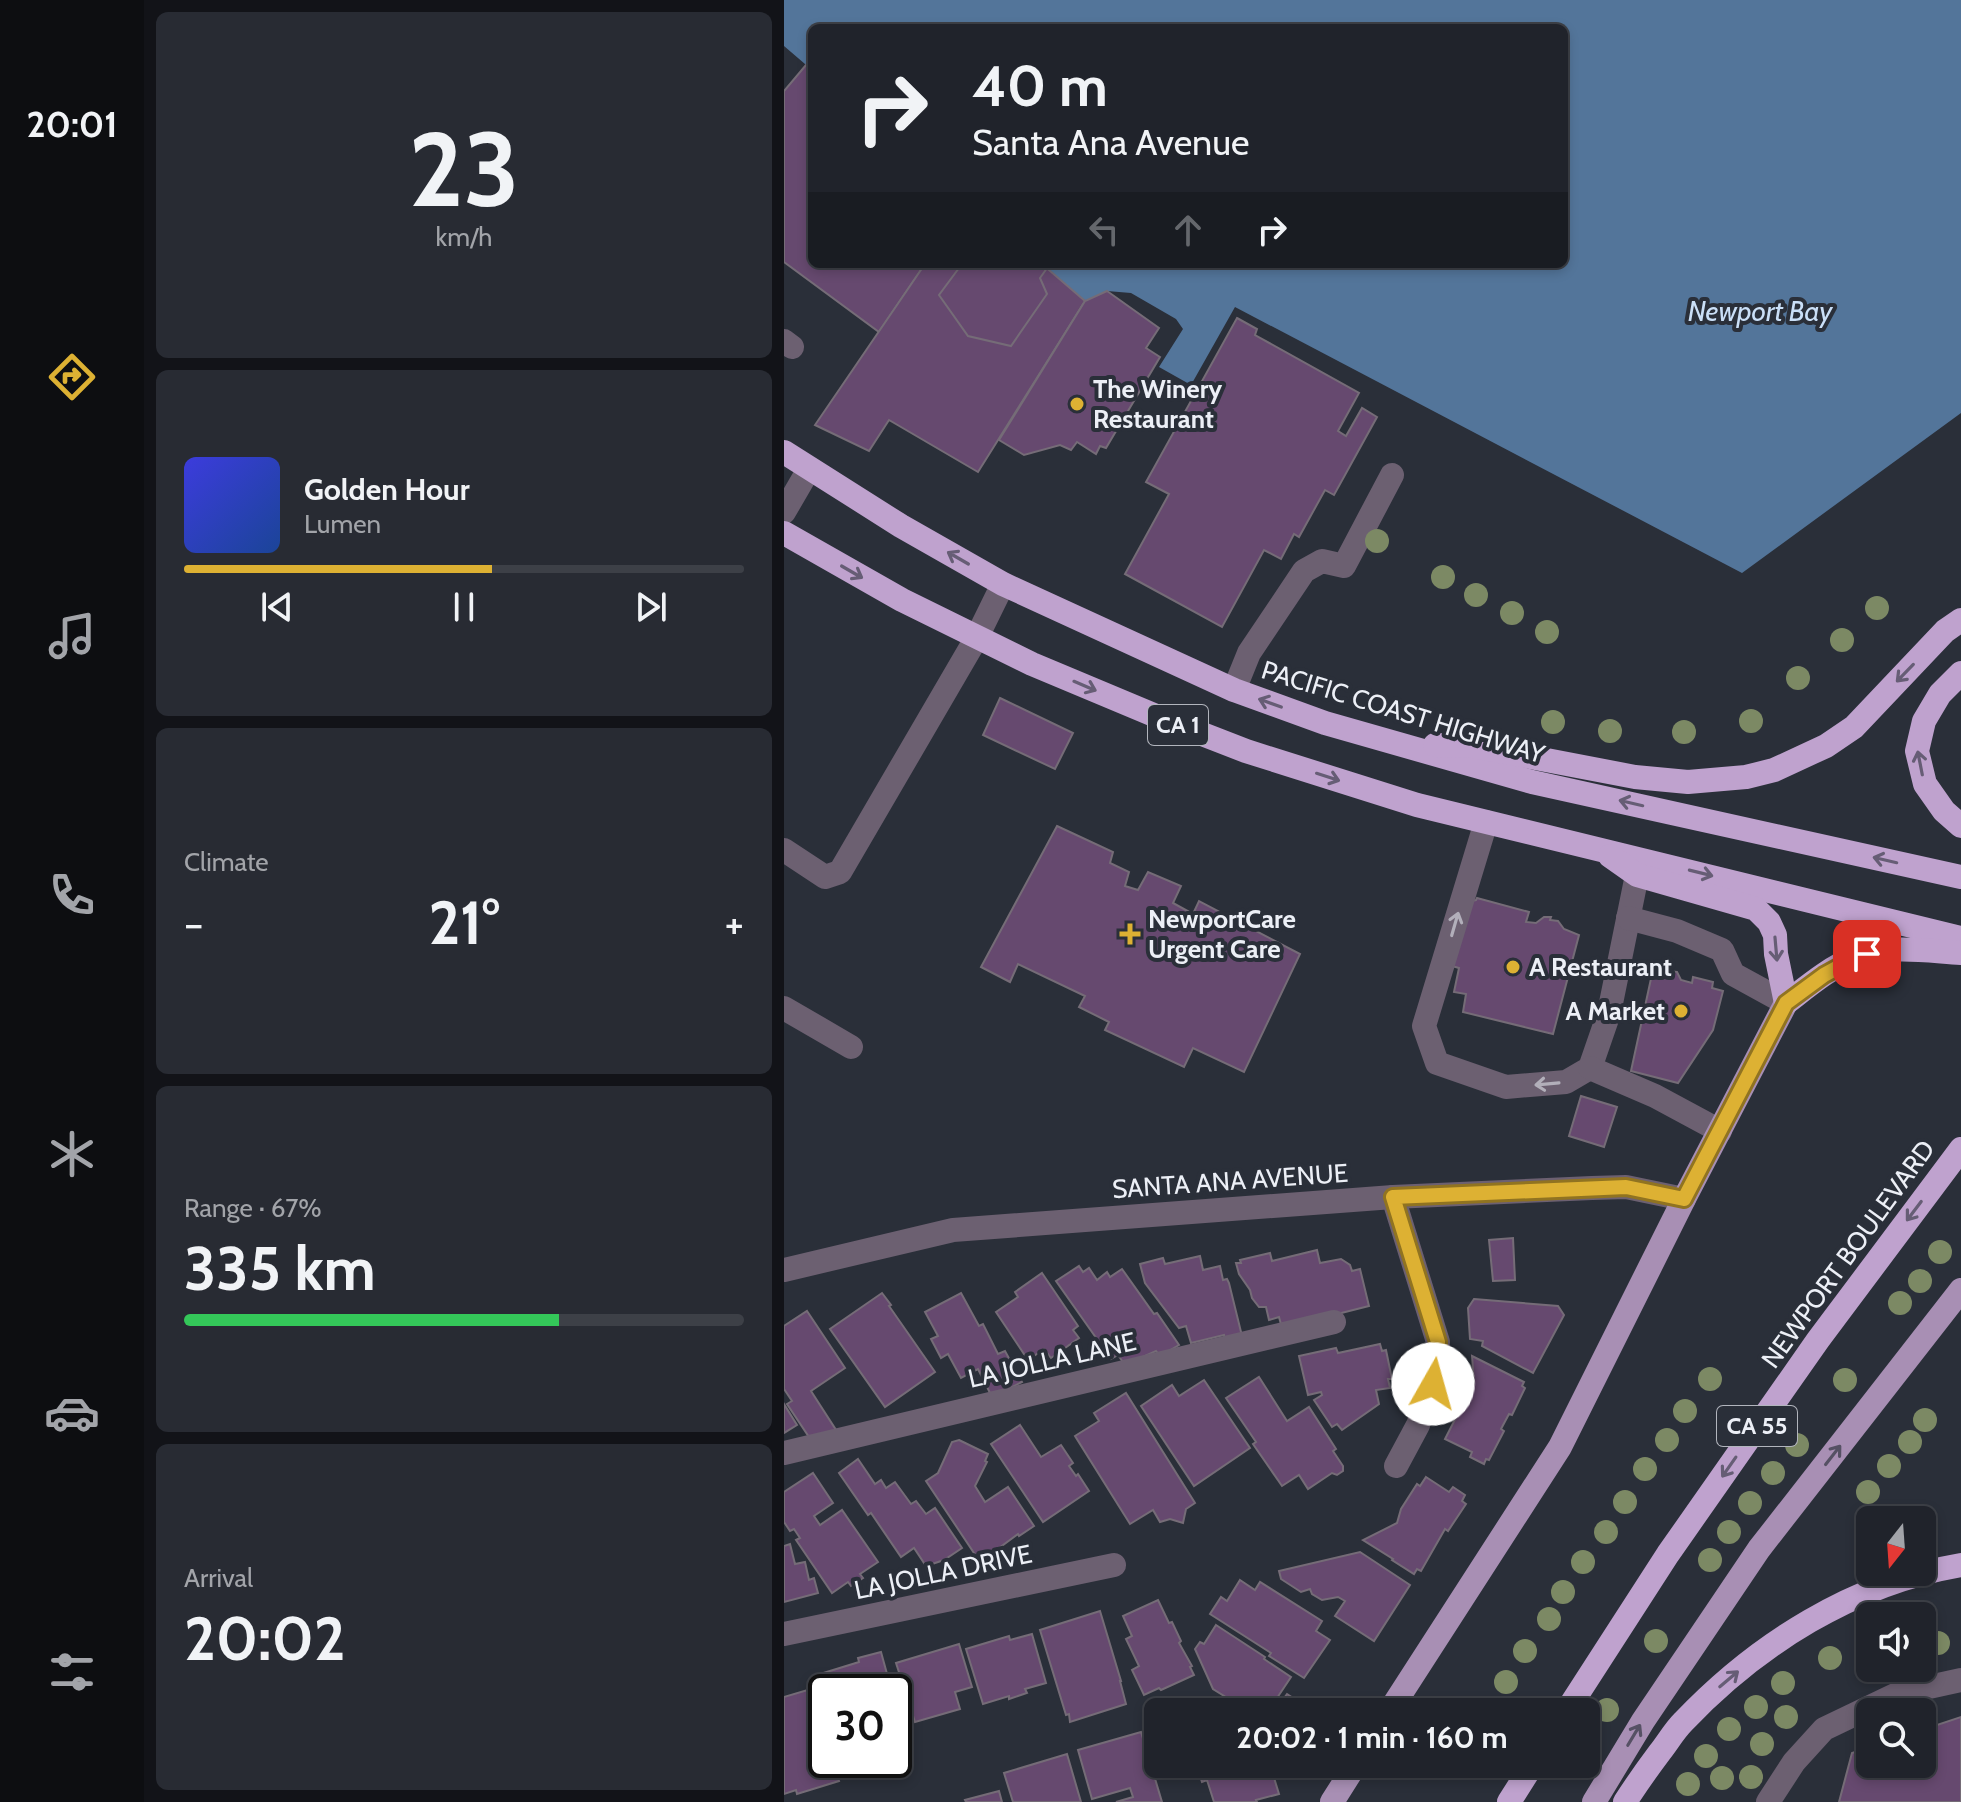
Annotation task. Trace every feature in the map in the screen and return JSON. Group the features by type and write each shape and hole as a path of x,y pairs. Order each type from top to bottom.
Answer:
{"highway":[{"name":"PACIFIC COAST HIGHWAY","path":"784,452 1003,584 1234,690 1325,723 1532,782 1961,877"},
{"name":"CA 1","path":"784,533 902,600 1032,664 1246,751 1417,805 1961,938"},
{"path":"1397,744 1473,746 1648,779 1688,782 1746,777 1774,770 1826,746 1854,727 1945,631 1961,620"},
{"path":"1961,673 1940,694 1924,721 1917,751 1925,784 1944,811 1961,826"},
{"path":"1598,848 1637,875 1756,909 1769,922 1775,935 1786,1003 1824,975 1867,954 1900,949 1961,953"},
{"name":"NEWPORT BOULEVARD","path":"1575,1698 1668,1554 1818,1340 1961,1149"},
{"path":"1625,1802 1680,1725 1725,1680 1775,1643 1823,1613 1887,1583 1961,1565"},
{"path":"1509,1802 1524,1778"}],"main road":[{"path":"1398,1698 1560,1447 1786,1003"},
{"name":"CA 55","path":"1594,1802 1643,1721 1759,1549 1961,1290"},
{"path":"1332,1802 1347,1778"}],"street":[{"path":"784,512 809,469"},
{"path":"1234,690 1249,653 1304,571 1322,561 1344,566 1392,475"},
{"path":"784,850 825,877 840,872 977,637 1003,584"},
{"path":"1486,822 1424,1026 1437,1063 1506,1087 1566,1082 1590,1068 1609,1013 1637,875"},
{"path":"1628,918 1677,931 1722,950 1733,974 1786,1003"},
{"path":"784,1008 851,1047"},
{"path":"1590,1068 1655,1096 1720,1131"},
{"name":"SANTA ANA AVENUE","path":"784,1270 953,1230 1393,1197 1626,1187 1684,1199"},
{"path":"1393,1197 1438,1342 1433,1384 1418,1425 1396,1466"},
{"name":"LA JOLLA LANE","path":"784,1453 1334,1322"},
{"name":"LA JOLLA DRIVE","path":"784,1634 1114,1565"},
{"path":"1768,1802 1794,1762 1824,1729 1897,1694 1961,1680"}],"water":[{"name":"Newport Bay","path":"784,0 1961,0 1961,413 1742,573 1235,307 1191,385 1159,367 1183,329 1176,319 1131,293 1107,291 1085,301 1048,269 1568,268 1568,24 808,24 808,67 784,46"}],"building":[{"path":"806,65 808,67 808,268 922,268 879,332 784,262 784,91"},
{"path":"922,268 1047,268 1085,301 978,472 889,420 869,451 815,425"},
{"path":"959,268 1047,268 1040,278 1047,294 1011,346 968,336 939,295"},
{"name":"The Winery Restaurant","path":"1107,291 1159,328 1146,348 1160,357 1106,448 1100,446 1096,454 1077,442 1071,450 1060,445 1024,455 999,440 1085,301"},
{"path":"1237,318 1257,329 1255,335 1359,393 1338,431 1346,436 1362,408 1377,417 1334,495 1325,490 1299,537 1294,534 1281,559 1264,550 1222,627 1125,574 1169,494 1146,482"},
{"path":"1000,698 1073,733 1055,769 983,735"},
{"name":"NewportCare Urgent Care","path":"1057,826 1113,852 1110,863 1129,872 1125,886 1138,890 1148,872 1181,886 1173,903 1193,914 1199,901 1300,954 1244,1072 1193,1048 1184,1067 1105,1030 1109,1022 1079,1007 1085,996 1018,964 1010,982 981,967"},
{"name":"A Restaurant","path":"1477,898 1529,912 1526,922 1536,923 1544,917 1551,917 1550,920 1558,921 1564,929 1579,935 1553,1034 1463,1012 1466,994 1454,992 1459,968 1452,966 1471,901"},
{"name":"A Market","path":"1667,971 1677,972 1681,980 1692,983 1693,977 1713,982 1712,988 1723,991 1713,1030 1678,1083 1631,1071 1652,974 1662,976"},
{"path":"1581,1096 1617,1107 1604,1147 1569,1136"},
{"path":"1513,1238 1515,1280 1493,1281 1489,1240"},
{"path":"1317,1250 1320,1263 1341,1259 1350,1265 1352,1271 1360,1269 1369,1306 1282,1328 1279,1317 1269,1320 1266,1307 1259,1307 1252,1298 1236,1263 1270,1253 1272,1261"},
{"path":"1200,1256 1203,1270 1220,1266 1223,1280 1227,1279 1242,1336 1225,1340 1224,1335 1191,1343 1186,1326 1179,1328 1145,1283 1140,1264 1163,1258 1165,1264"},
{"path":"1079,1266 1083,1272 1089,1268 1097,1280 1107,1272 1110,1277 1122,1269 1179,1345 1160,1356 1156,1351 1125,1365 1118,1355 1111,1359 1056,1281"},
{"path":"1042,1273 1078,1326 1073,1330 1079,1338 1051,1358 1044,1349 1028,1360 996,1312 1018,1297 1015,1292"},
{"path":"882,1293 935,1372 885,1407 830,1329"},
{"path":"961,1293 979,1326 983,1324 998,1354 1005,1351 1022,1382 992,1397 978,1369 961,1378 948,1354 941,1358 931,1339 938,1336 925,1312"},
{"path":"1474,1299 1558,1306 1564,1315 1533,1373 1482,1346 1483,1341 1470,1339 1468,1308"},
{"path":"807,1311 845,1368 811,1391 838,1433 811,1440 787,1404 792,1401 784,1389 784,1326"},
{"path":"1380,1344 1382,1351 1386,1350 1392,1379 1388,1379 1390,1388 1376,1390 1379,1404 1342,1430 1337,1424 1332,1427 1314,1400 1322,1395 1321,1392 1308,1395 1299,1356 1336,1348 1338,1353"},
{"path":"1472,1356 1524,1382 1522,1386 1525,1388 1512,1415 1509,1414 1501,1429 1504,1431 1489,1460 1486,1459 1484,1464 1470,1457 1472,1452 1445,1439 1474,1382"},
{"path":"1259,1377 1287,1421 1309,1407 1336,1449 1333,1451 1343,1471 1337,1475 1332,1473 1308,1489 1299,1475 1282,1486 1226,1398"},
{"path":"1204,1380 1250,1448 1194,1486 1141,1406 1172,1385 1179,1396"},
{"path":"1126,1393 1195,1503 1186,1509 1183,1523 1170,1519 1160,1522 1153,1510 1130,1524 1075,1436 1099,1421 1094,1413"},
{"path":"784,1404 797,1425 784,1433"},
{"path":"1020,1425 1041,1457 1061,1445 1073,1463 1069,1466 1089,1491 1043,1522 991,1444"},
{"path":"959,1440 988,1454 975,1486 985,1502 1008,1487 1034,1526 980,1562 926,1481 938,1473 952,1442"},
{"path":"858,1459 875,1484 881,1480 886,1488 895,1482 911,1504 916,1501 926,1514 935,1508 962,1548 944,1560 926,1566 914,1548 901,1557 839,1473"},
{"path":"813,1473 833,1503 814,1516 820,1525 842,1510 878,1562 860,1574 863,1578 851,1586 848,1582 832,1593 796,1540 800,1538 794,1529 790,1531 784,1522 784,1492"},
{"path":"1426,1477 1449,1492 1453,1487 1465,1495 1462,1501 1466,1504 1448,1531 1445,1529 1421,1571 1417,1569 1414,1574 1363,1540 1397,1523 1401,1509 1417,1484 1420,1486"},
{"path":"790,1544 795,1564 805,1562 809,1580 814,1578 818,1593 784,1602 784,1546"},
{"path":"1360,1552 1410,1585 1374,1641 1335,1616 1345,1601 1338,1597 1322,1600 1310,1589 1301,1592 1281,1579 1279,1571"},
{"path":"1240,1580 1255,1590 1260,1582 1322,1621 1316,1631 1330,1640 1304,1678 1210,1614 1221,1597 1227,1601"},
{"path":"1158,1600 1169,1623 1172,1622 1194,1675 1144,1695 1132,1670 1139,1666 1126,1639 1132,1636 1123,1616"},
{"path":"1100,1611 1126,1704 1070,1722 1040,1630"},
{"path":"1216,1625 1291,1677 1277,1698 1227,1698 1213,1689 1195,1649 1200,1642 1204,1644"},
{"path":"1032,1634 1046,1683 1025,1689 1027,1693 1009,1699 1009,1696 983,1704 966,1649 1009,1636 1010,1640"},
{"path":"959,1644 972,1687 955,1692 960,1709 915,1722 912,1713 912,1674 900,1674 896,1663"},
{"path":"881,1652 887,1674 820,1674 859,1662 858,1658"},
{"path":"808,1690 808,1778 838,1778 839,1781 797,1794 796,1790 784,1794 784,1697"},
{"path":"1961,1717 1961,1802 1839,1802 1852,1753 1856,1752 1856,1778 1936,1778 1936,1725"},
{"path":"1141,1732 1144,1778 1155,1778 1162,1802 1116,1802 1133,1797 1130,1788 1092,1799 1078,1750"},
{"path":"1067,1754 1081,1802 1013,1802 1004,1773"},
{"path":"1201,1778 1274,1778 1279,1794 1257,1802 1214,1802 1207,1780 1202,1782"},
{"path":"999,1791 1002,1802 965,1800"}],"place":[{"name":"The Winery Restaurant","path":"1077,404"},
{"name":"NewportCare Urgent Care","path":"1130,934"},
{"name":"A Restaurant","path":"1513,967"},
{"name":"A Market","path":"1681,1011"}],"route":[{"path":"1433,1384 1438,1342 1393,1197 1626,1187 1684,1199 1786,1003 1824,975 1867,954"}]}
